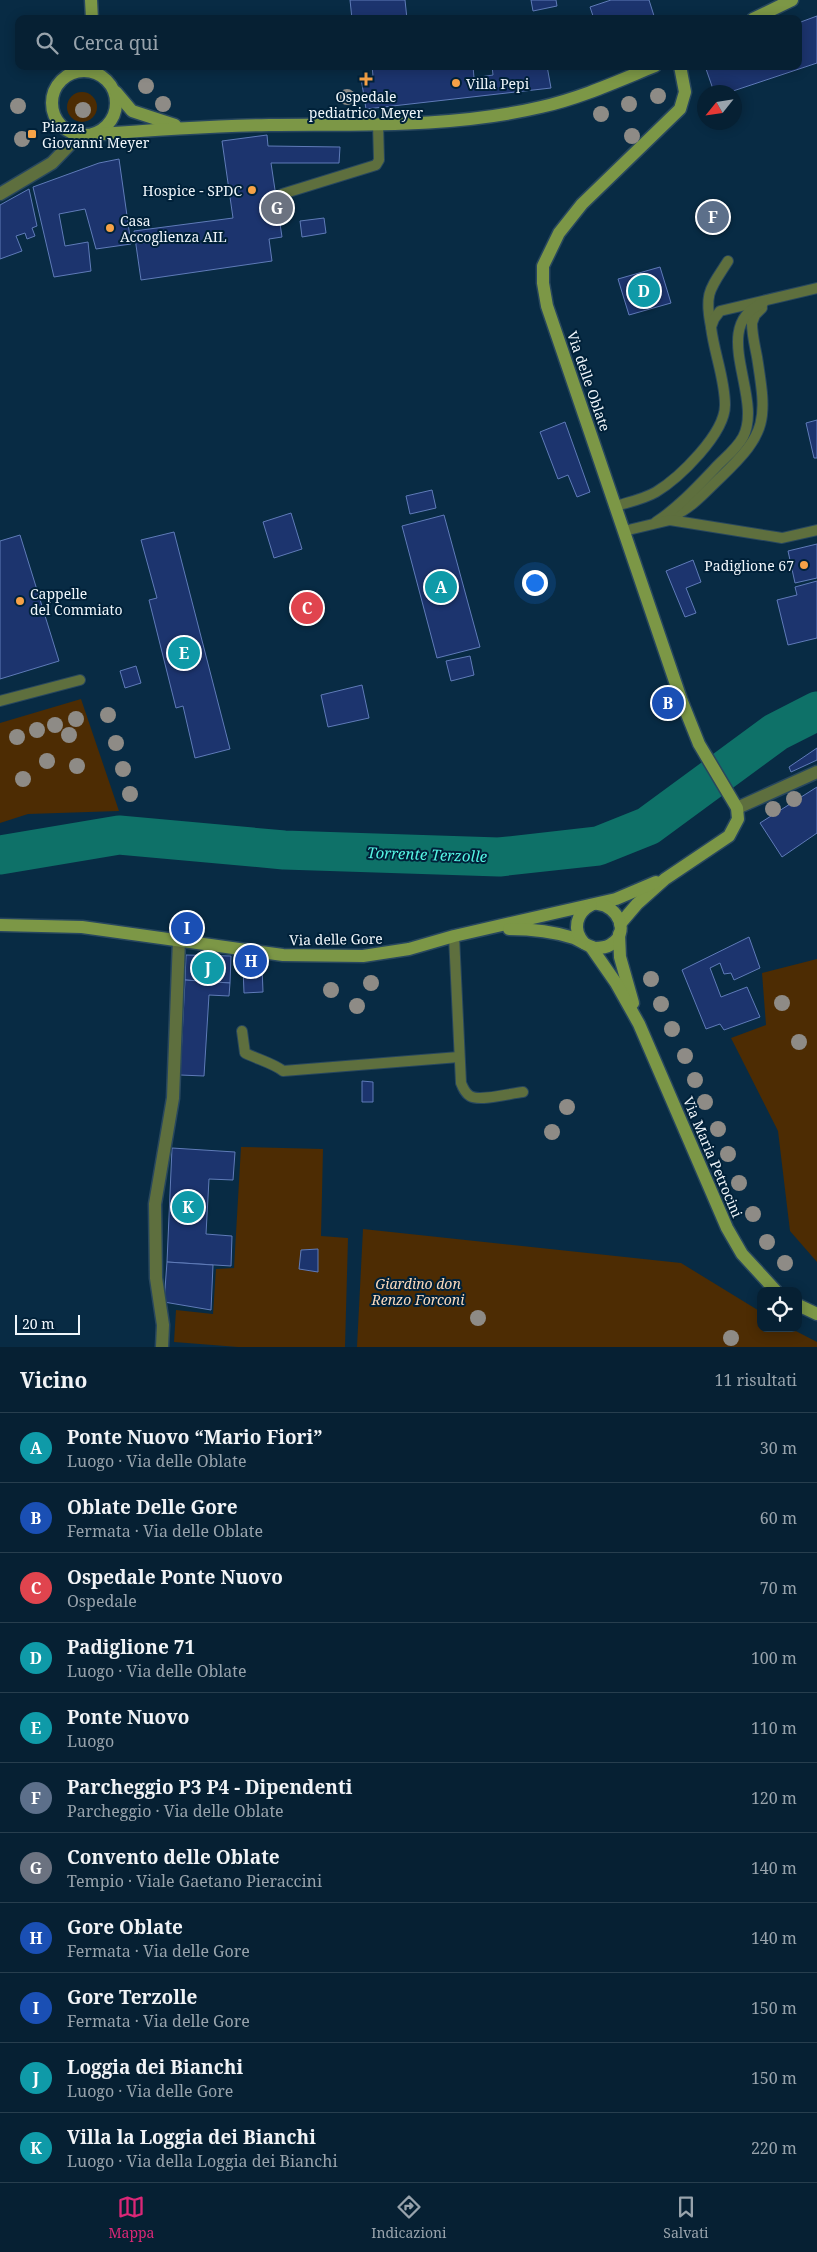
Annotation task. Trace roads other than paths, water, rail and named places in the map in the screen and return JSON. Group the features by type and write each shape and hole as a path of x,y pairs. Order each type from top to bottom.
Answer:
{"main road":[{"path":"91,0 92,15"},
{"path":"761,15 792,0"},
{"path":"87,70 69,74 60,82 53,95 53,112 60,124 67,131 85,135 182,127 457,121 541,107 584,95 645,70"},
{"path":"94,70 108,81 132,111 182,127"},
{"name":"Via delle Oblate","path":"681,70 685,81 685,92 680,109 582,204 559,233 543,266 543,283 547,306 699,744 735,804"},
{"path":"85,135 107,126 114,116 117,101 114,89"},
{"name":"Via delle Gore","path":"491,928 536,930 602,948 610,945 637,904 666,878 729,836 738,820 735,804"},
{"name":"Via delle Gore","path":"0,925 82,927 283,955 363,956 390,953 454,936 616,899 666,878"},
{"path":"588,945 578,936 577,921 580,914 594,904 610,907 615,912 620,929"},
{"name":"Via Maria Petrocini","path":"620,929 622,966 639,1024"},
{"name":"Via Maria Petrocini","path":"588,945 616,982 639,1024 727,1228 742,1254 772,1287"},
{"path":"802,1307 817,1314"}],"street":[{"path":"0,194 52,163 85,135"},
{"path":"735,804 817,772"},
{"path":"162,1347 163,1325 156,1278 155,1204 173,1098 179,940"}],"lane":[{"path":"282,194 376,165 379,160 378,124"},
{"path":"616,506 657,491 694,459 720,426 725,412 725,398 707,302 708,294 728,262"},
{"path":"711,327 720,311 817,288"},
{"path":"656,522 673,511 734,449 743,437 748,423 748,409 738,351 740,324 760,304 782,296"},
{"path":"624,531 656,522 676,514 692,504 742,458 757,436 761,423 763,398 752,323 755,315 771,300"},
{"path":"656,522 670,520 782,538 817,530"},
{"path":"0,701 80,680"},
{"path":"454,936 461,1083 465,1092 471,1097 480,1098 523,1092"},
{"path":"242,1031 246,1053 268,1064 276,1065 283,1071 459,1057"}],"waterway":[{"name":"Torrente Terzolle","path":"0,855 119,835 284,850 499,857 598,846 648,826 776,732 817,711"}],"place":[{"name":"Ospedale pediatrico Meyer","path":"366,79"},
{"name":"Villa Pepi","path":"456,83"},
{"name":"Piazza Giovanni Meyer","path":"32,134"},
{"name":"Hospice - SPDC","path":"252,190"},
{"name":"Convento delle Oblate","path":"277,208"},
{"name":"Parcheggio P3 P4 - Dipendenti","path":"713,217"},
{"name":"Casa Accoglienza AIL","path":"110,228"},
{"name":"Padiglione 71","path":"644,291"},
{"name":"Padiglione 67","path":"804,565"},
{"name":"Ponte Nuovo “Mario Fiori”","path":"441,587"},
{"name":"Cappelle del Commiato","path":"20,601"},
{"name":"Ospedale Ponte Nuovo","path":"307,608"},
{"name":"Ponte Nuovo","path":"184,653"},
{"name":"Oblate Delle Gore","path":"668,703"},
{"name":"Gore Terzolle","path":"187,928"},
{"name":"Gore Oblate","path":"251,961"},
{"name":"Loggia dei Bianchi","path":"208,968"},
{"name":"Villa la Loggia dei Bianchi","path":"188,1207"}],"park label":[{"name":"Giardino don Renzo Forconi","path":"418,1292"}]}
